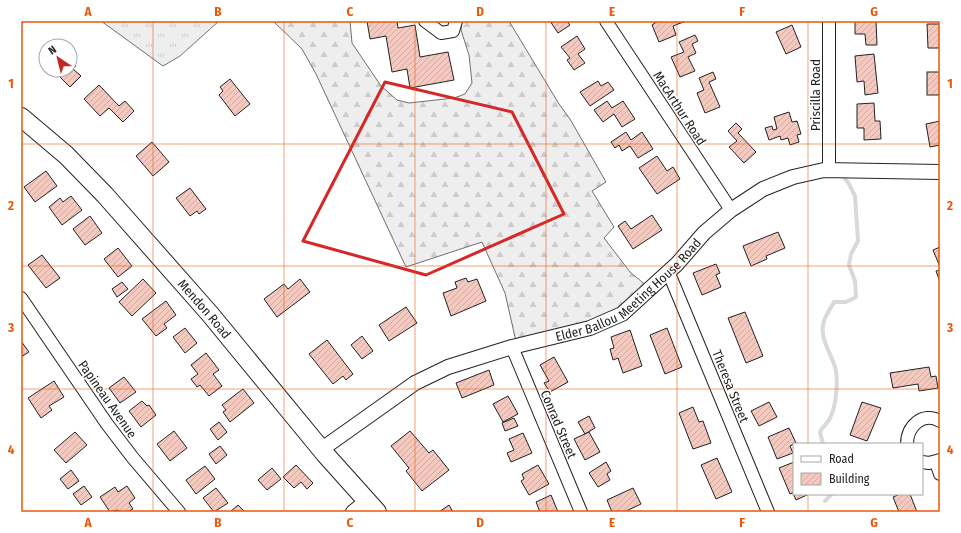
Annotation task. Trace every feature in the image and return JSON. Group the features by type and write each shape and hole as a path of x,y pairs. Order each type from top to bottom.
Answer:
{"main road":[{"name":"Mendon Road","path":"21,117 66,155 105,194 210,314 322,449 372,506"}],"street":[{"path":"425,21 441,33 453,31 456,21"},
{"name":"MacArthur Road","path":"606,21 731,210"},
{"name":"Priscilla Road","path":"829,21 829,170"},
{"name":"Elder Ballou Meeting House Road","path":"322,449 415,383 448,367 512,347 543,341 590,328 622,314 677,264 704,233 731,210 762,189 792,177 829,170 940,172"},
{"name":"Theresa Street","path":"668,271 768,512"},
{"name":"Papineau Avenue","path":"21,298 111,430 179,512"},
{"name":"Conrad Street","path":"512,347 581,512"},
{"path":"907,443 907,436 915,423 930,418 940,420"},
{"path":"923,462 938,461 940,474"},
{"path":"353,512 372,506"}],"highlighted area":[{"path":"385,82 512,112 564,214 426,275 303,241"}],"green space":[{"path":"101,21 219,21 180,56 163,66"},
{"path":"273,21 350,21 352,43 381,86 397,100 409,103 454,98 465,94 472,83 469,55 461,30 462,21 509,21 559,104 570,119 606,182 592,191 614,227 604,238 630,272 648,287 616,315 517,346 505,293 482,242 406,267 316,74 302,49"}],"building":[{"path":"367,21 397,21 398,28 415,25 420,57 448,52 454,80 410,88 407,69 392,72 386,36 370,39"},
{"path":"550,21 567,21 570,25 558,33"},
{"path":"658,21 686,21 673,26 676,35 659,42 652,25"},
{"path":"855,21 876,21 877,45 866,45 865,34 855,34"},
{"path":"927,24 940,24 940,48 928,48"},
{"path":"792,25 801,47 786,54 776,32"},
{"path":"695,35 698,41 692,44 696,53 688,57 695,71 680,77 671,57 684,52 679,42"},
{"path":"577,36 585,49 578,54 585,63 574,70 567,60 570,58 561,47"},
{"path":"874,54 878,93 865,95 864,81 857,82 855,56"},
{"path":"713,72 716,79 709,82 720,107 705,113 697,93 704,90 699,78"},
{"path":"927,72 940,72 940,95 927,95"},
{"path":"78,73 81,76 70,87 61,78 78,78"},
{"path":"230,79 250,104 235,116 219,95 223,91 220,87"},
{"path":"598,81 601,86 608,82 614,90 590,106 580,92"},
{"path":"99,85 119,106 125,101 134,111 123,122 109,108 100,116 84,99"},
{"path":"607,101 612,108 623,101 635,119 622,127 614,114 603,122 594,110"},
{"path":"874,103 875,121 880,121 881,139 864,140 864,128 857,128 857,104"},
{"path":"789,112 792,122 797,121 801,134 797,135 799,142 790,145 788,138 781,140 780,136 769,140 765,128 772,126 773,130 777,129 774,117"},
{"path":"940,121 940,145 930,147 926,124"},
{"path":"736,123 742,129 738,133 756,152 744,163 729,147 737,141 728,131"},
{"path":"626,132 631,140 642,132 653,149 638,158 630,146 622,151 619,145 615,148 611,142"},
{"path":"152,142 169,162 153,176 136,156"},
{"path":"657,156 667,171 673,167 680,179 657,194 639,168"},
{"path":"46,171 57,186 35,202 24,187"},
{"path":"190,188 206,209 199,214 197,211 190,216 176,198"},
{"path":"71,196 82,210 62,225 49,207 60,198 63,202"},
{"path":"652,215 662,230 633,249 618,226 625,221 631,229"},
{"path":"90,216 102,233 85,245 73,229"},
{"path":"778,232 785,248 766,256 767,259 751,266 743,246"},
{"path":"940,247 940,267 933,250"},
{"path":"118,248 132,266 118,277 104,259"},
{"path":"42,255 60,278 46,288 28,265"},
{"path":"716,264 720,273 716,275 721,287 702,295 693,273"},
{"path":"940,270 940,282 936,271"},
{"path":"466,278 468,282 477,279 486,301 451,316 443,293 457,288 455,282"},
{"path":"143,279 156,293 132,316 119,302"},
{"path":"300,279 310,292 277,317 264,299 284,284 288,289"},
{"path":"122,282 128,289 117,297 112,289"},
{"path":"166,301 176,315 164,324 167,328 156,336 142,319"},
{"path":"406,307 417,323 389,341 379,325"},
{"path":"745,312 763,356 746,363 728,318"},
{"path":"185,328 197,343 185,353 173,337"},
{"path":"667,328 682,367 665,374 650,335"},
{"path":"630,330 642,366 623,373 618,358 613,360 610,349 614,348 611,337"},
{"path":"362,336 373,351 362,359 351,345"},
{"path":"327,340 353,374 346,380 343,376 333,384 309,354"},
{"path":"21,341 29,352 21,357"},
{"path":"206,353 219,370 213,374 222,386 209,396 200,385 197,387 191,379 198,374 191,365"},
{"path":"554,357 568,382 550,392 544,383 549,381 540,365"},
{"path":"929,367 931,377 936,376 938,388 919,391 918,384 893,388 890,373"},
{"path":"489,370 494,385 462,398 456,383"},
{"path":"124,377 136,392 120,403 109,388"},
{"path":"54,381 64,397 49,406 52,410 41,418 28,398"},
{"path":"243,389 254,403 230,422 223,412 226,410 222,405"},
{"path":"508,396 518,414 503,422 493,404"},
{"path":"142,401 147,406 149,405 156,415 141,427 129,411"},
{"path":"769,402 777,417 759,426 751,411"},
{"path":"862,402 881,408 867,441 850,435"},
{"path":"693,407 699,422 703,421 711,443 693,449 679,413"},
{"path":"589,416 595,428 585,434 578,422"},
{"path":"514,418 518,426 505,431 502,423"},
{"path":"219,422 227,432 218,440 210,429"},
{"path":"789,428 796,443 793,443 790,446 793,453 777,459 768,437"},
{"path":"174,431 187,448 170,461 157,444"},
{"path":"410,431 429,453 433,450 449,470 422,491 406,471 409,468 391,446"},
{"path":"75,432 87,445 66,463 54,450"},
{"path":"589,432 600,452 585,460 574,439"},
{"path":"523,433 532,453 511,462 507,453 514,450 509,439"},
{"path":"220,446 227,455 216,464 209,454"},
{"path":"717,458 732,492 716,499 701,465"},
{"path":"606,462 611,471 607,474 610,480 598,487 589,473"},
{"path":"793,462 793,493 790,494 779,468"},
{"path":"296,465 313,483 307,489 301,482 294,488 283,477"},
{"path":"538,465 549,484 529,495 521,481 524,479 522,474"},
{"path":"205,466 215,479 196,494 186,480"},
{"path":"272,468 281,479 267,490 258,480"},
{"path":"71,470 79,481 68,489 60,479"},
{"path":"84,486 92,497 81,505 73,494"},
{"path":"127,486 135,498 129,503 133,509 127,512 119,512 118,510 110,512 100,497 115,487 118,492"},
{"path":"216,488 228,503 214,512 203,498"},
{"path":"633,488 641,504 624,512 612,512 607,500"},
{"path":"551,495 558,512 540,512 536,502"},
{"path":"794,495 807,495 796,500"},
{"path":"898,495 910,495 917,512 899,512 893,497"},
{"path":"238,505 245,512 230,512"},
{"path":"449,505 453,512 439,512"}],"waterway":[{"path":"823,443 820,432 828,422 831,415 835,403 837,383 836,371 824,340 824,321 834,302 846,302 856,297 855,281 849,265 851,254 858,241 855,196 844,177"},
{"path":"825,501 831,495"}]}
